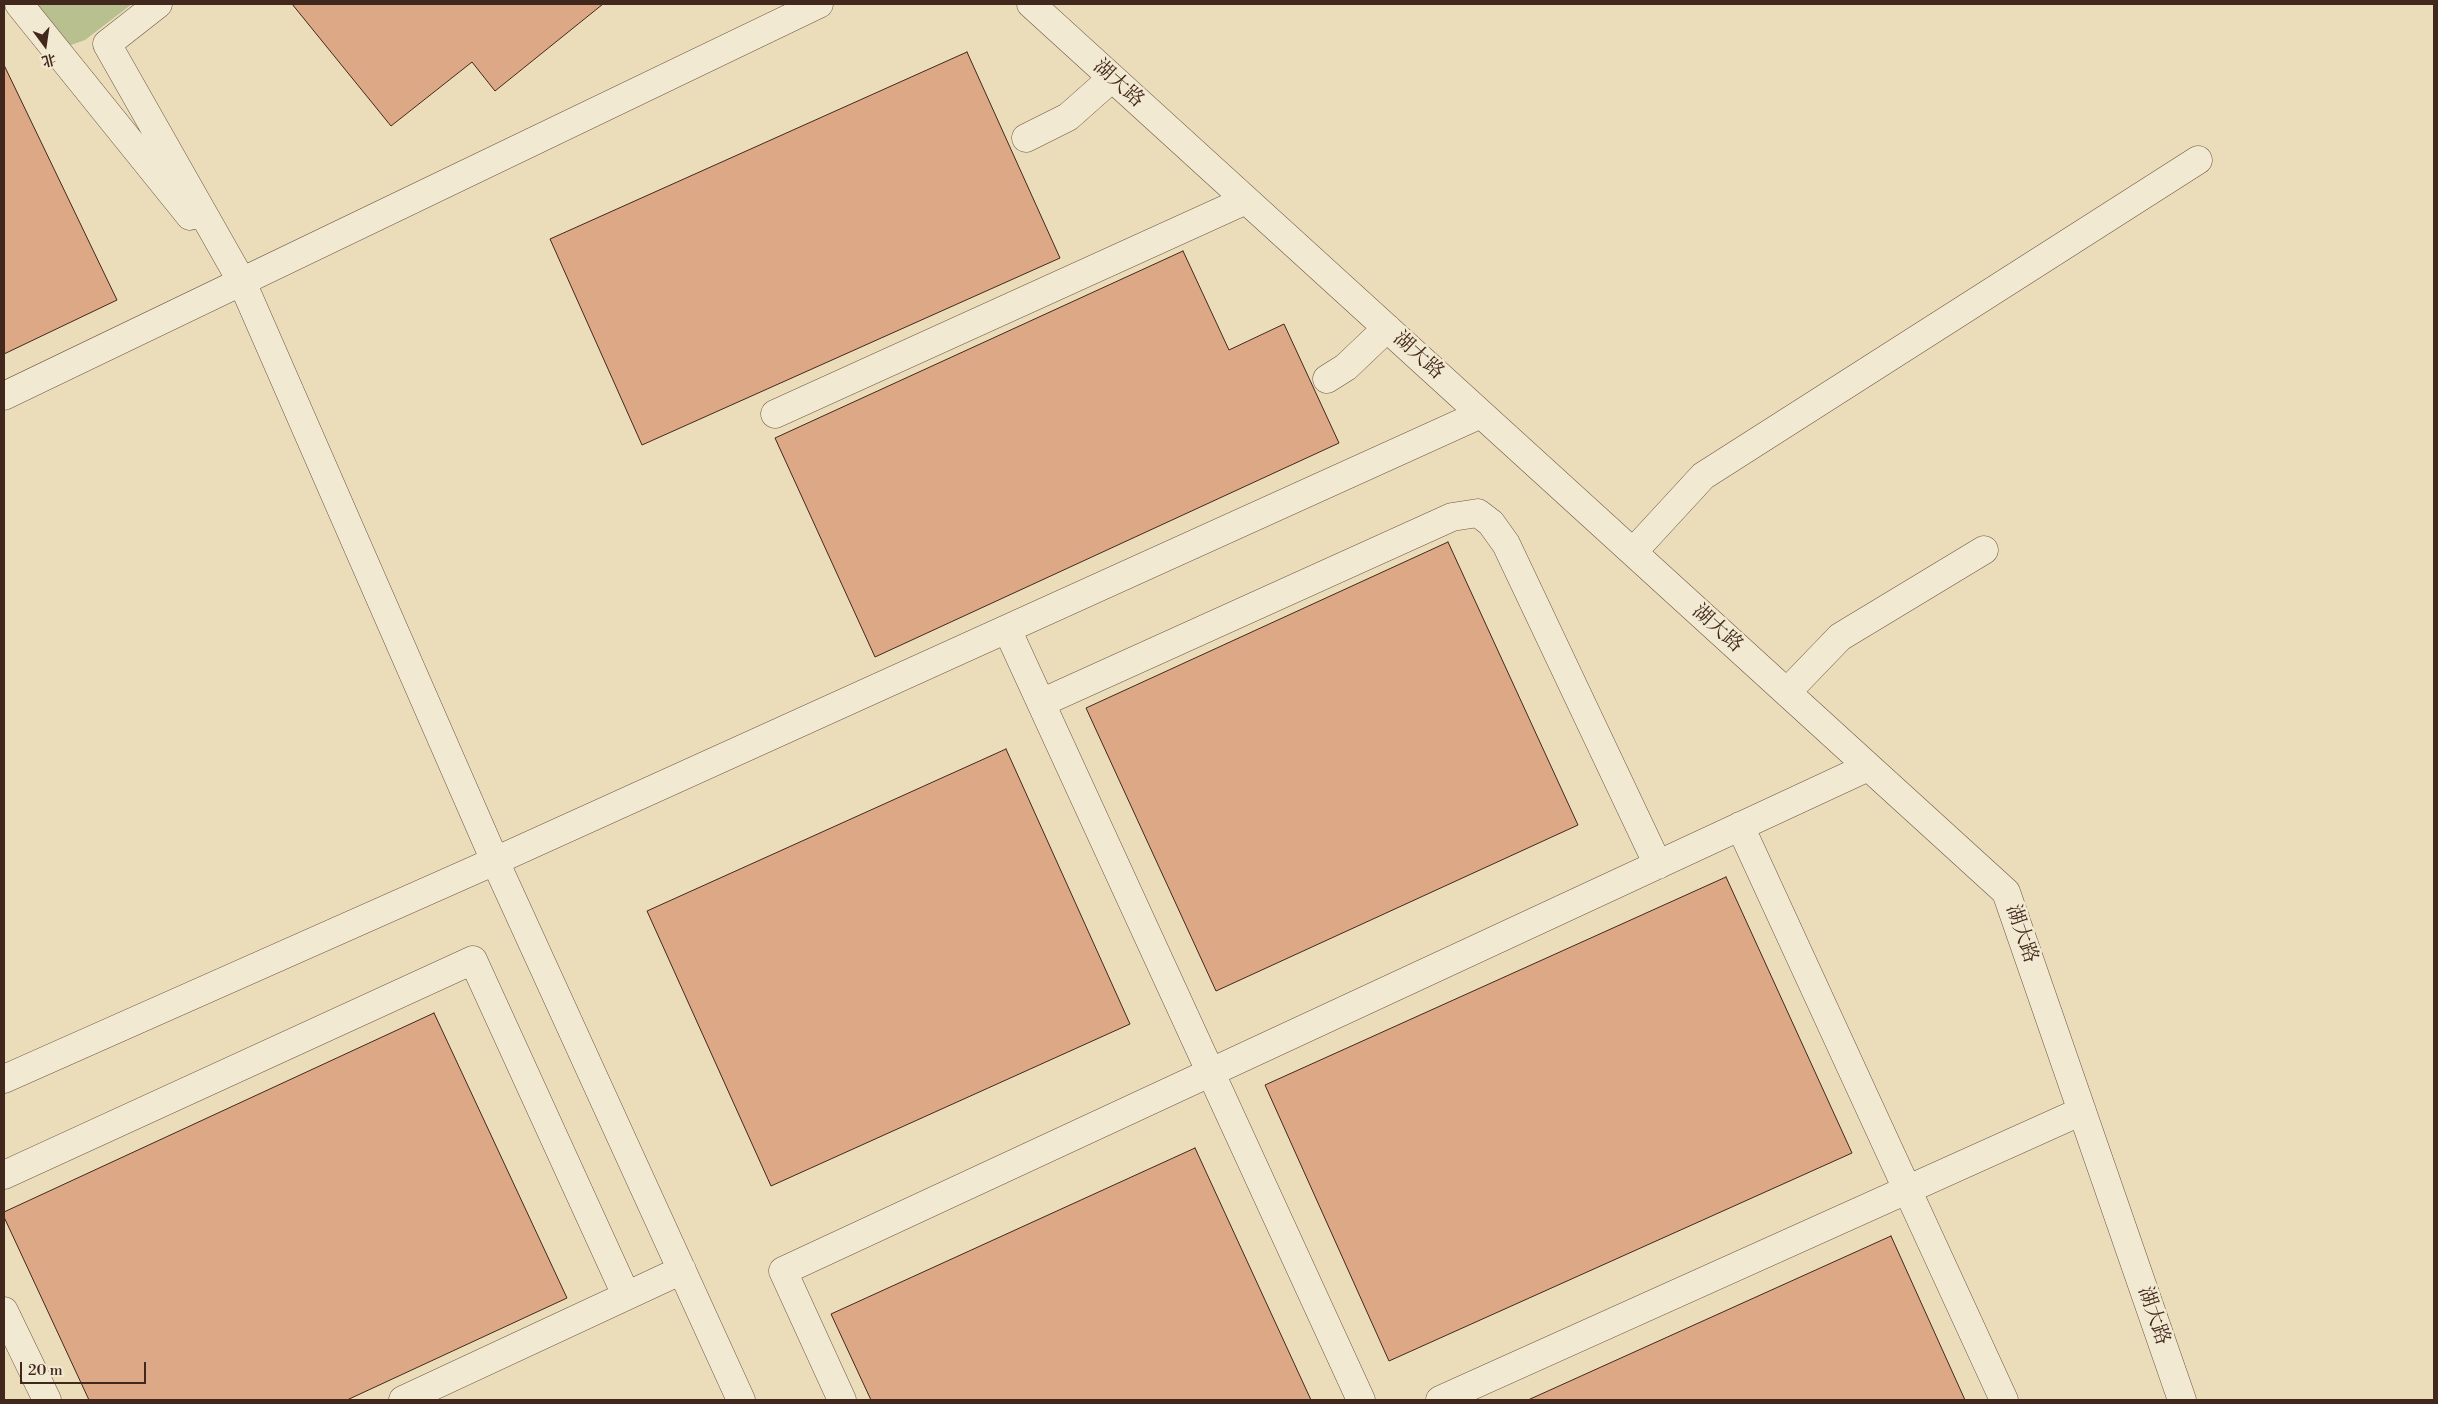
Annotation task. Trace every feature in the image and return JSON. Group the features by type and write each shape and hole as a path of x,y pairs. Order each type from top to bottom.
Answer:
{"street":[{"path":"19,4 242,282"},
{"path":"158,4 107,44 242,282 494,861 741,1400"},
{"path":"4,396 819,4"},
{"name":"湖大路","path":"1031,4 2006,892 2182,1400"},
{"path":"1026,138 1068,117 1112,78"},
{"path":"1633,552 1703,476 2198,160"},
{"path":"775,414 1246,200"},
{"path":"1327,379 1346,367 1387,328"},
{"path":"4,1079 494,861 1481,414"},
{"path":"1041,703 1444,520 1478,513 1491,523 1506,544 1658,865"},
{"path":"1787,692 1840,637 1984,550"},
{"path":"1007,629 1361,1400"},
{"path":"842,1400 783,1271 1868,766"},
{"path":"1740,826 2004,1400"},
{"path":"4,1175 473,960 626,1295"},
{"path":"1440,1400 2082,1111"},
{"path":"403,1400 682,1270"},
{"path":"4,1311 47,1400"}],"green space":[{"path":"19,4 132,4 85,40 57,50"}],"building":[{"path":"292,4 603,4 495,91 472,62 391,126"},
{"path":"967,52 1060,258 642,445 550,239"},
{"path":"4,65 117,300 4,354"},
{"path":"1183,251 1229,350 1284,324 1339,443 875,657 775,438"},
{"path":"1448,542 1578,825 1216,991 1086,708"},
{"path":"1006,749 1130,1024 771,1186 647,911"},
{"path":"1726,877 1852,1153 1389,1361 1265,1085"},
{"path":"434,1013 567,1298 347,1400 89,1400 4,1217 4,1212"},
{"path":"1195,1148 1311,1400 871,1400 831,1314"},
{"path":"1891,1236 1965,1400 1528,1400"}]}
